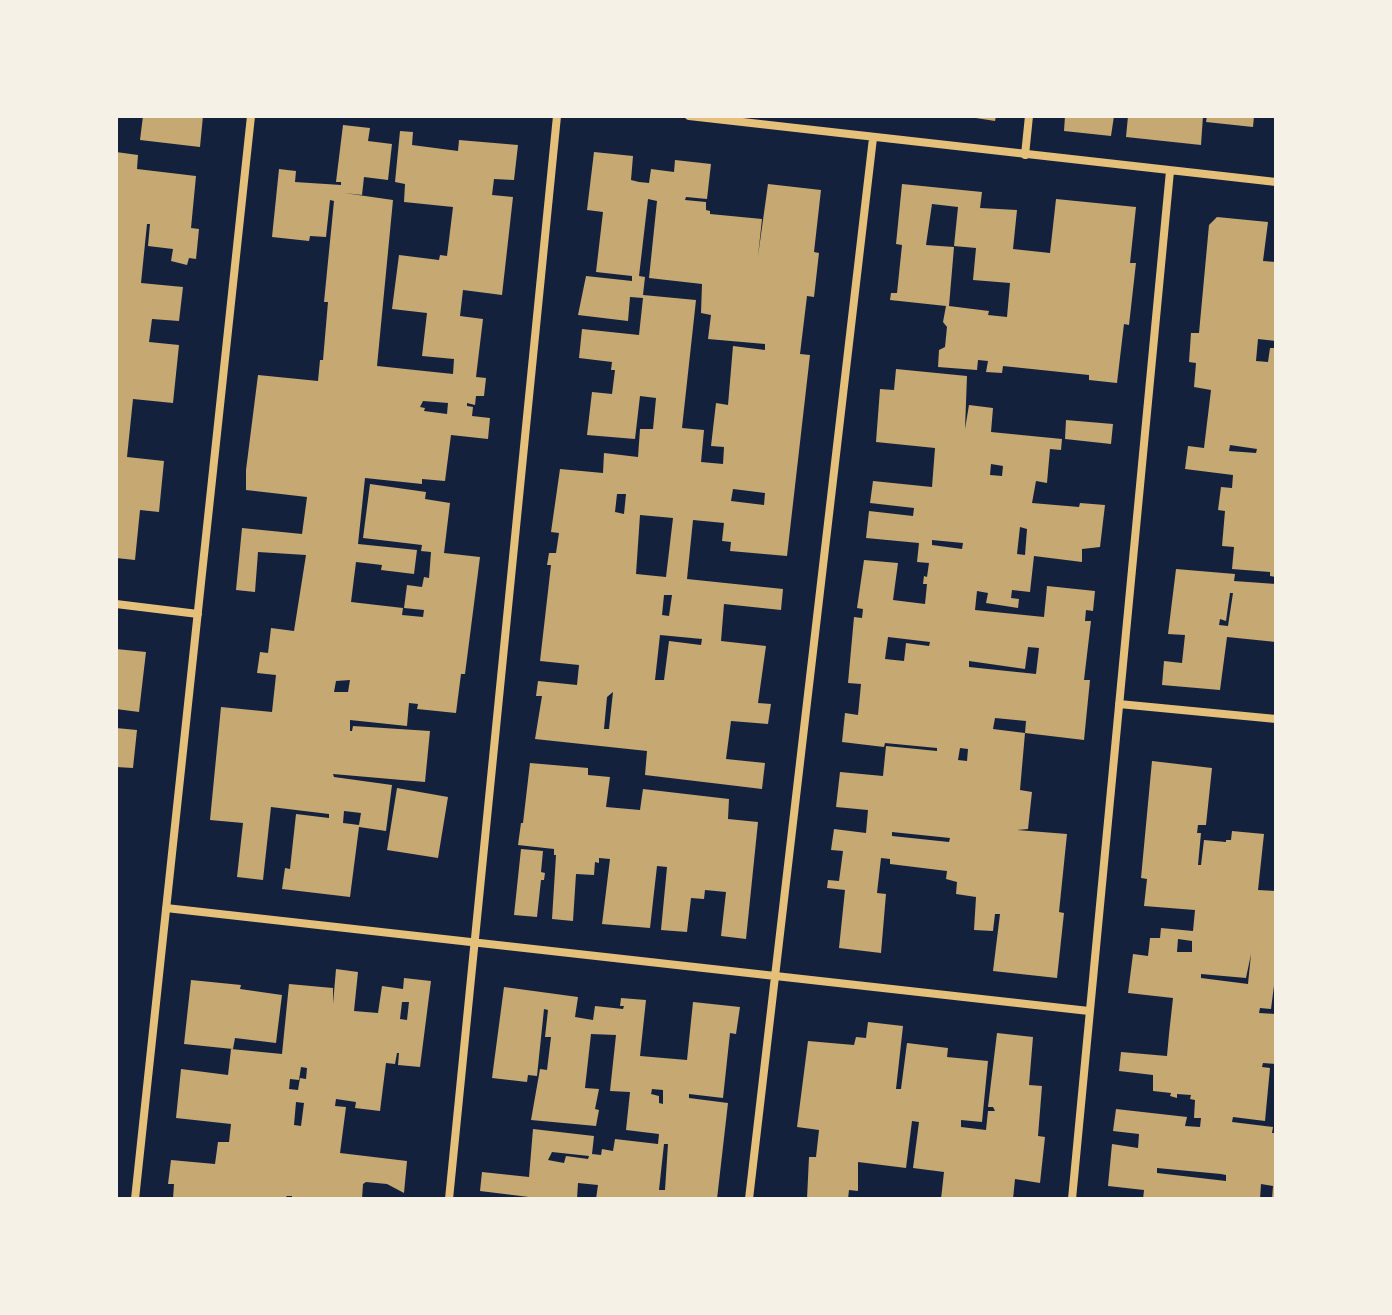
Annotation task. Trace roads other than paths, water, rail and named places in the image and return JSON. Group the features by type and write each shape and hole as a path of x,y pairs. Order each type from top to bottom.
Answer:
{"street":[{"path":"135,1199 251,116"},
{"path":"449,1199 557,116"},
{"path":"689,116 1276,182"},
{"path":"1025,155 1029,116"},
{"path":"749,1199 873,138"},
{"path":"1072,1199 1170,171"},
{"path":"116,604 198,614"},
{"path":"1119,704 1276,719"},
{"path":"166,908 1089,1011"}]}
